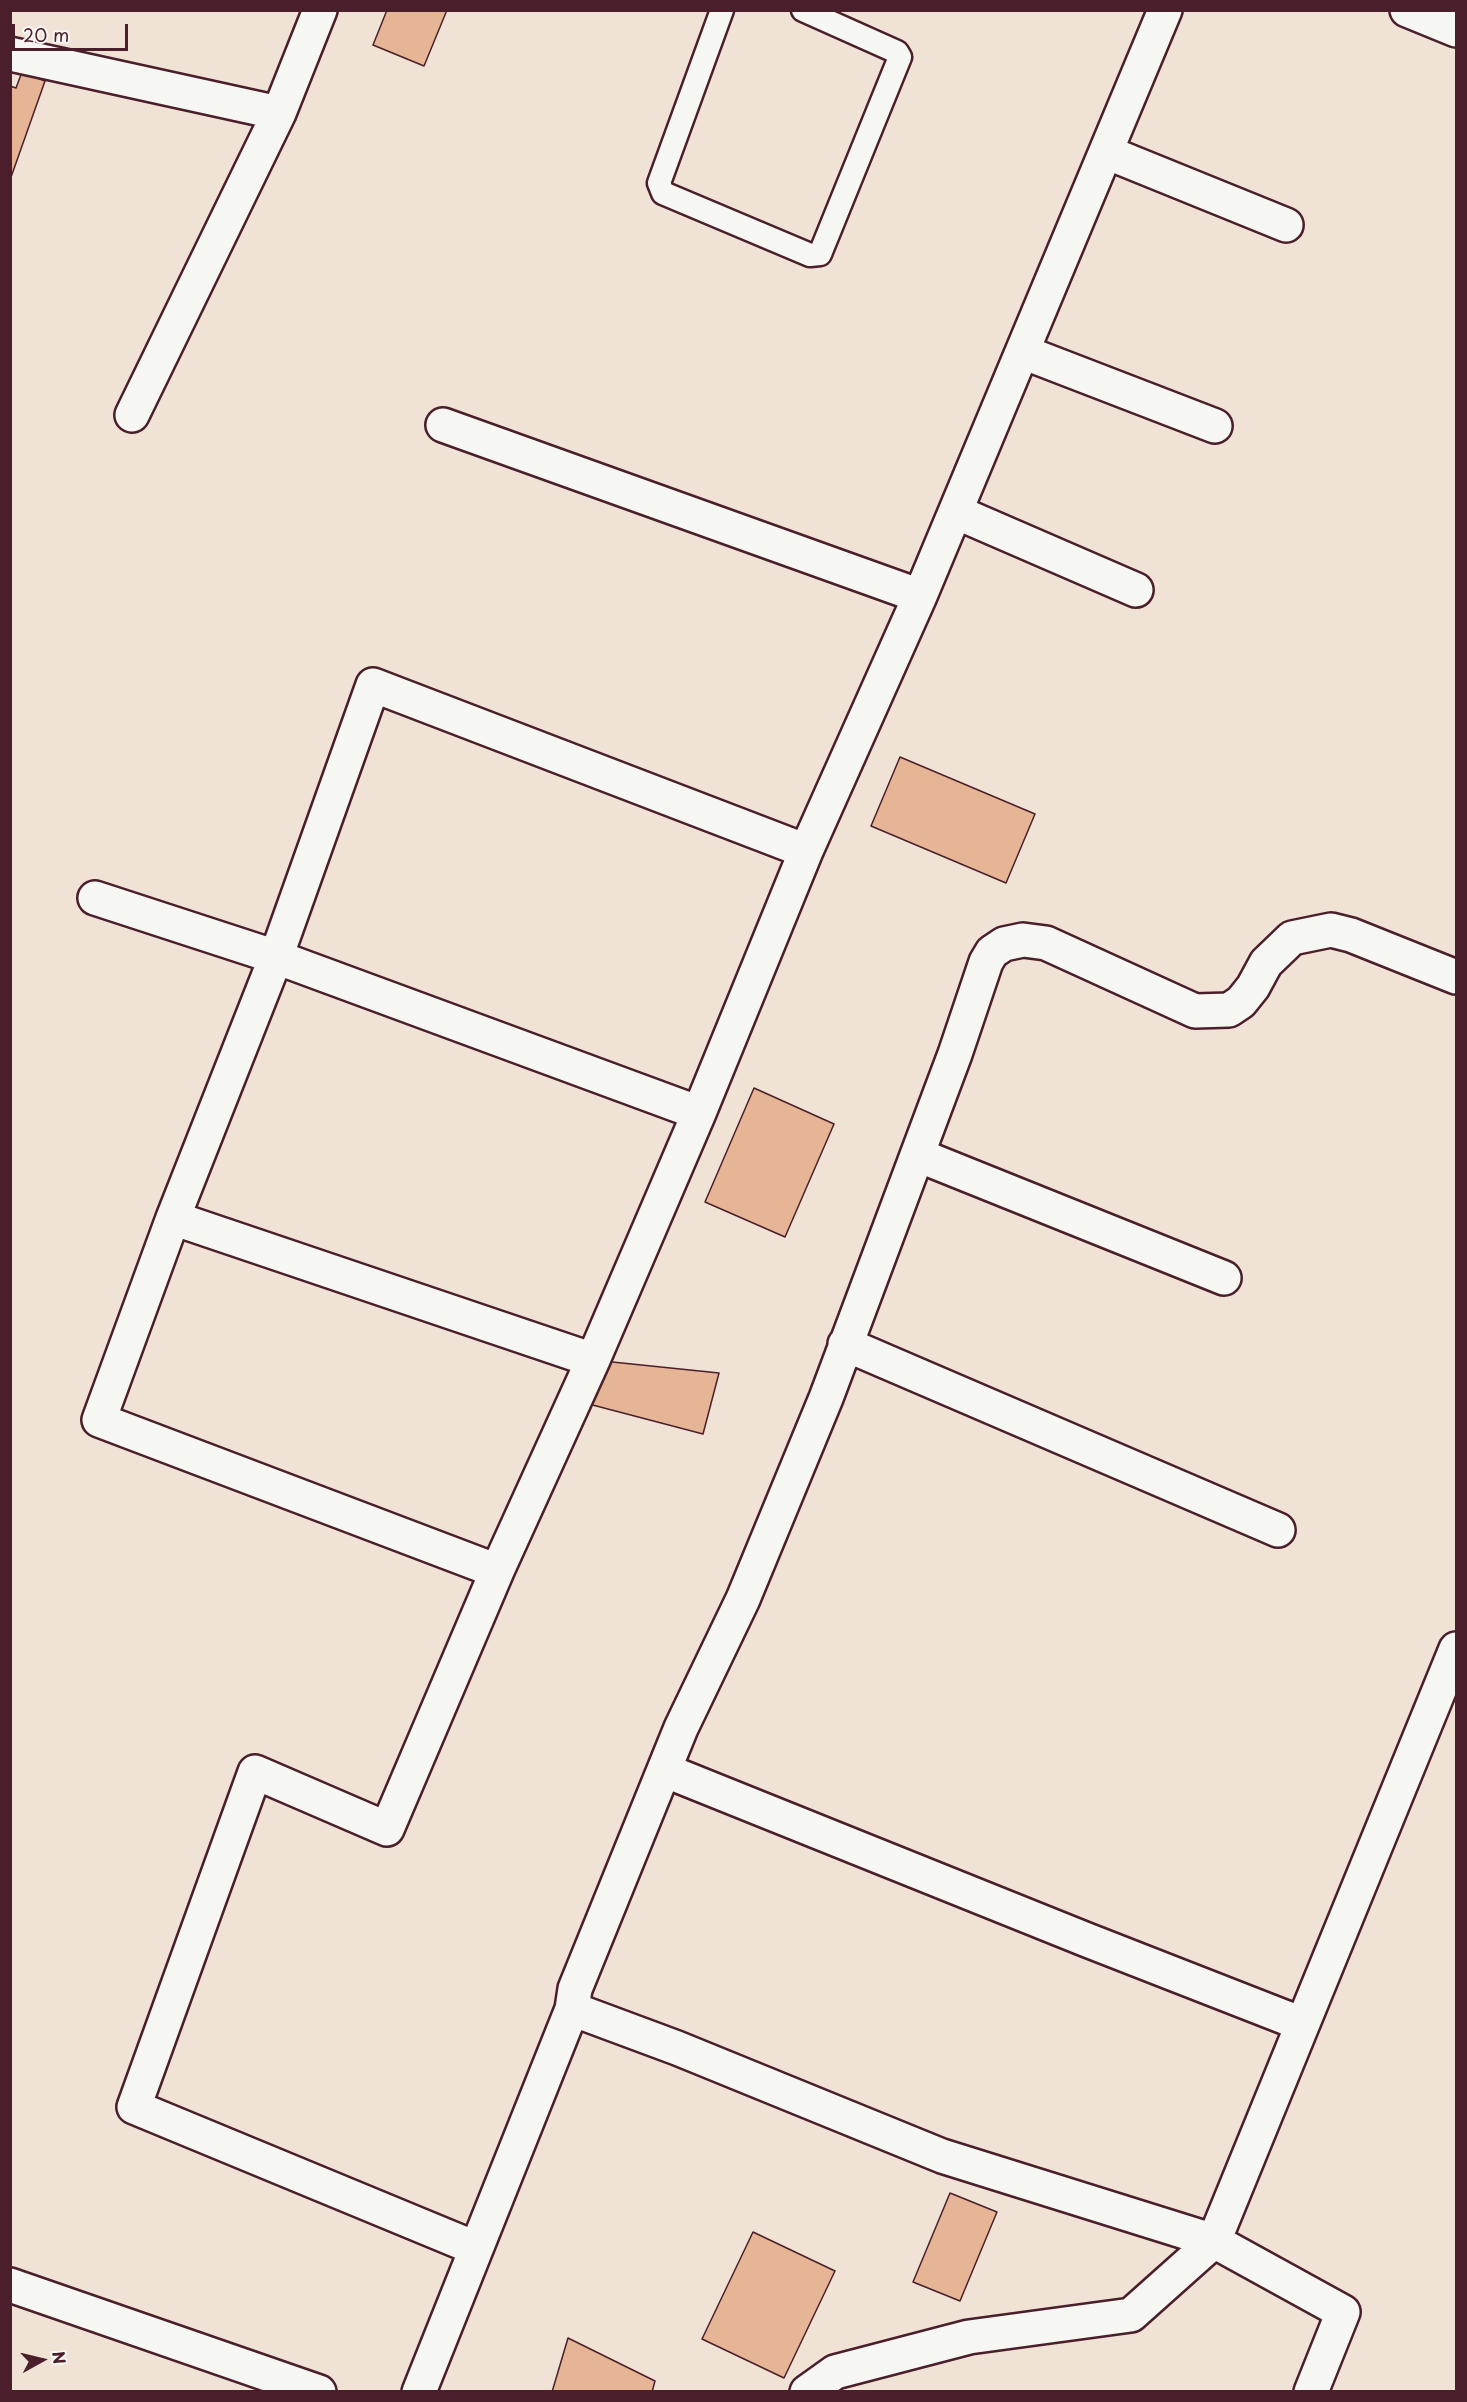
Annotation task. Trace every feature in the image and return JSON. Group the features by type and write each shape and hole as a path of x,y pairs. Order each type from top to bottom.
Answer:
{"street":[{"path":"132,415 279,113 320,10"},
{"path":"475,2248 134,2107 255,1772 387,1829 497,1571 593,1360 699,1113 806,851 956,512 1165,10"},
{"path":"1407,10 1456,30"},
{"path":"10,54 279,113"},
{"path":"1106,152 1286,225"},
{"path":"1023,352 1215,426"},
{"path":"443,425 920,596"},
{"path":"956,512 1136,590"},
{"path":"497,1571 99,1420 173,1218 276,957 373,685 806,851"},
{"path":"95,898 276,957 699,1113"},
{"path":"419,2391 572,2009 574,1989 681,1728 743,1599 826,1398 918,1155 986,962 992,952 1004,944 1023,940 1046,943 1195,1011 1213,1012 1229,1010 1241,1002 1266,963 1292,938 1331,930 1351,935 1456,977"},
{"path":"918,1155 1224,1278"},
{"path":"173,1218 593,1360"},
{"path":"845,1344 1278,1530"},
{"path":"807,2391 835,2372 969,2337 1131,2315 1214,2241 1456,1649"},
{"path":"664,1770 1302,2024"},
{"path":"572,2009 677,2048 942,2156 1214,2241 1343,2313 1311,2391"},
{"path":"10,2285 319,2391"}],"lane":[{"path":"722,10 659,183 663,193 810,255 820,254 900,57 897,52 803,10"}],"building":[{"path":"387,10 447,10 424,66 373,45"},
{"path":"22,72 45,81 10,180 10,86 16,88"},
{"path":"900,757 1035,814 1006,883 871,826"},
{"path":"754,1088 834,1124 785,1237 705,1202"},
{"path":"593,1360 719,1373 703,1434 585,1403"},
{"path":"950,2193 997,2212 960,2301 913,2282"},
{"path":"753,2232 835,2271 784,2378 702,2339"},
{"path":"568,2338 655,2381 652,2392 552,2392"}]}
